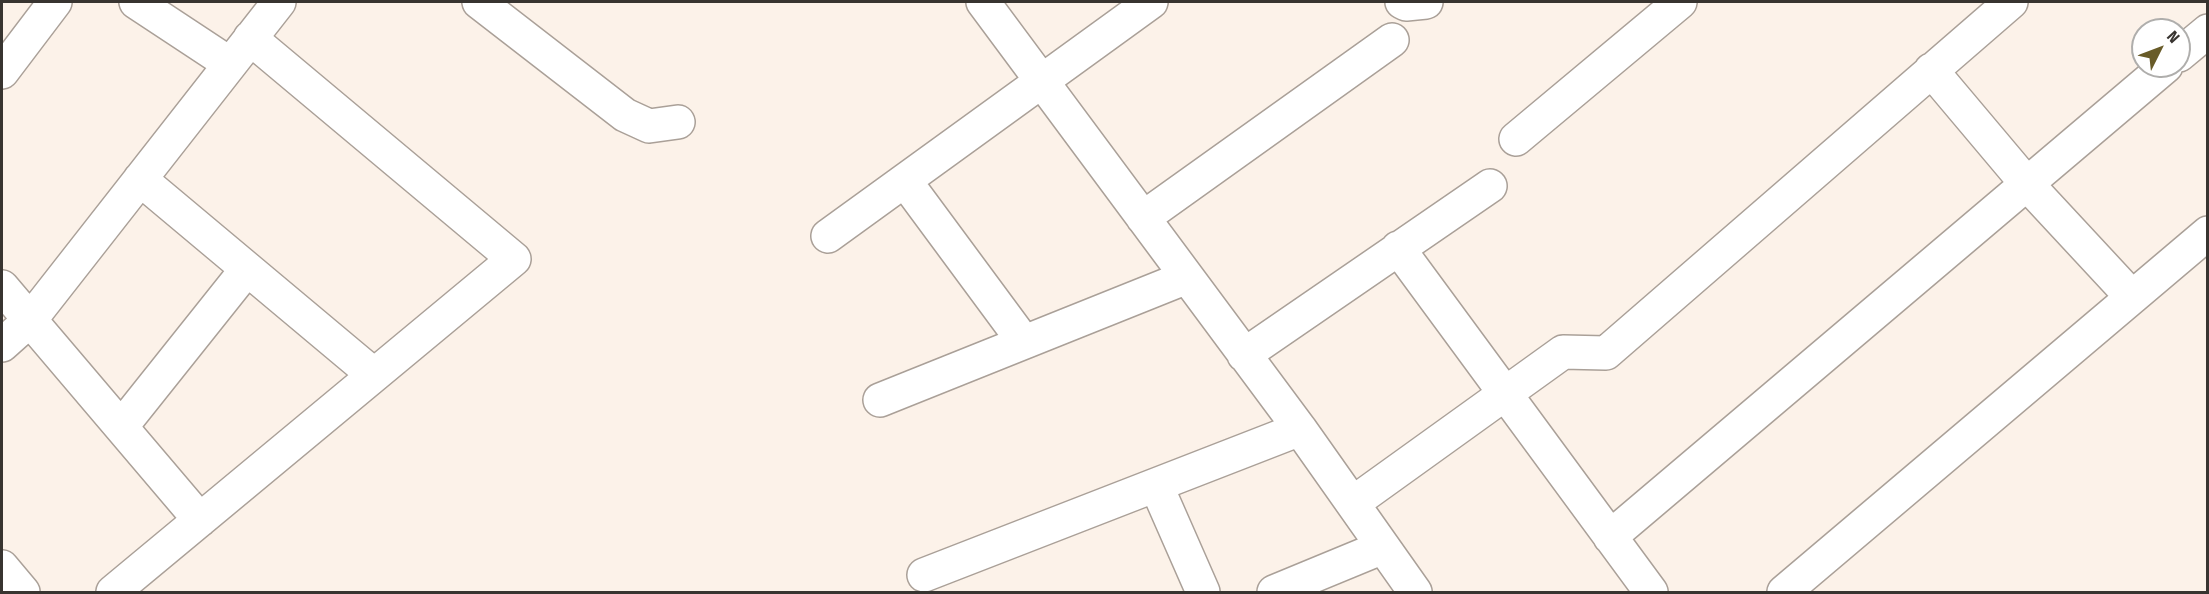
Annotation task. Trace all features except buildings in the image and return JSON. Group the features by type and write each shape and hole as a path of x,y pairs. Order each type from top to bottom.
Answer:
{"street":[{"path":"2,72 56,2"},
{"path":"136,2 230,64"},
{"path":"2,345 30,320 279,2"},
{"path":"983,2 1300,429 1415,592"},
{"path":"828,236 1151,2"},
{"path":"1402,2 1406,4 1426,2"},
{"path":"1516,139 1680,2"},
{"path":"1353,503 1563,352 1606,353 2011,2"},
{"path":"494,6 625,115 650,126 678,122"},
{"path":"2191,45 2208,31"},
{"path":"113,592 514,259 250,38"},
{"path":"1143,218 1392,40"},
{"path":"1931,70 2027,184 2132,297"},
{"path":"1610,537 2152,78"},
{"path":"140,179 374,375"},
{"path":"905,181 1024,342"},
{"path":"1244,355 1490,186"},
{"path":"1784,592 2208,233"},
{"path":"1398,248 1651,592"},
{"path":"121,427 247,269"},
{"path":"880,400 1187,277"},
{"path":"2,287 200,520"},
{"path":"924,575 1300,429"},
{"path":"1156,485 1203,592"},
{"path":"1274,592 1383,547"},
{"path":"2,567 23,592"}]}
